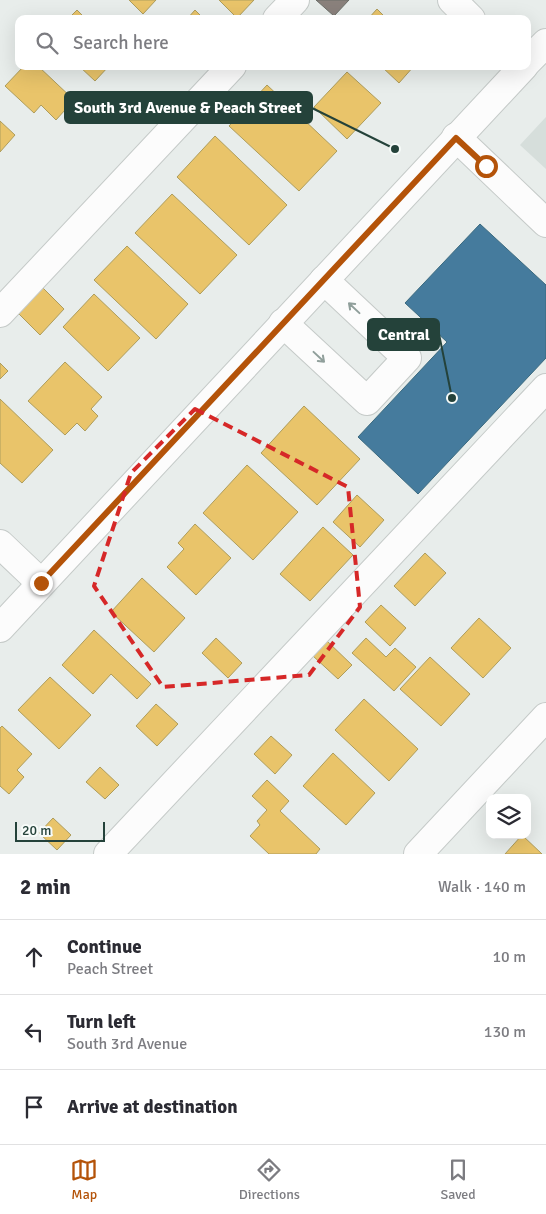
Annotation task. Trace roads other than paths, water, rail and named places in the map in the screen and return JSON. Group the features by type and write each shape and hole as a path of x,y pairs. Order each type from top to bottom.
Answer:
{"street":[{"path":"281,15 294,0"},
{"path":"452,0 467,15"},
{"path":"531,59 546,43"},
{"path":"0,313 228,70"},
{"path":"0,628 520,70"},
{"path":"456,138 546,224"},
{"path":"283,323 367,401 407,358 324,280"},
{"path":"108,854 546,388"},
{"path":"0,544 41,583"},
{"path":"418,854 546,718"}],"place":[{"name":"South 3rd Avenue & Peach Street","path":"395,149"},
{"name":"Central","path":"452,398"}]}
